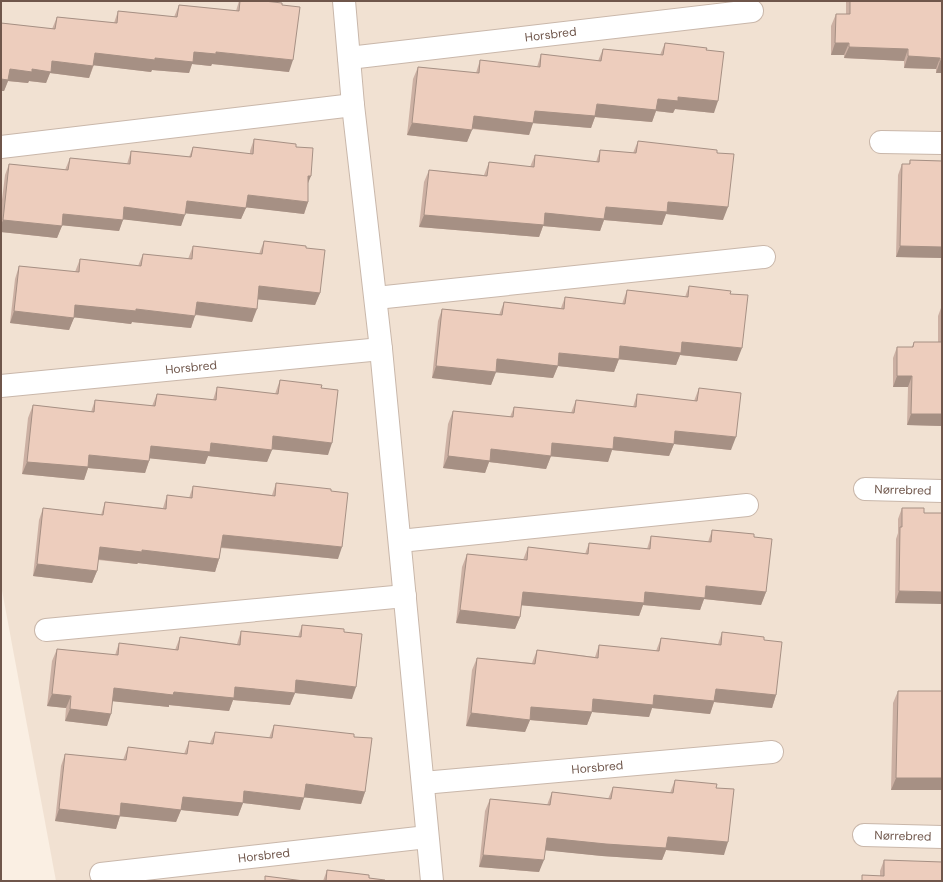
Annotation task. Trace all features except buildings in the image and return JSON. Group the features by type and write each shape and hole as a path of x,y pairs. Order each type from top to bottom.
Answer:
{"street":[{"path":"344,1 353,105 376,298 432,881"},
{"name":"Horsbred","path":"349,58 752,11"},
{"path":"1,147 353,105"},
{"path":"881,142 942,143"},
{"path":"376,298 764,257"},
{"name":"Horsbred","path":"1,386 381,349"},
{"name":"Nørrebred","path":"865,489 942,491"},
{"path":"400,541 747,505"},
{"path":"46,630 405,596"},
{"name":"Horsbred","path":"423,784 772,752"},
{"name":"Nørrebred","path":"864,835 942,837"},
{"name":"Horsbred","path":"100,874 427,837"}],"shaded area":[{"path":"1,1 942,1 942,881 56,881 1,585"}]}
